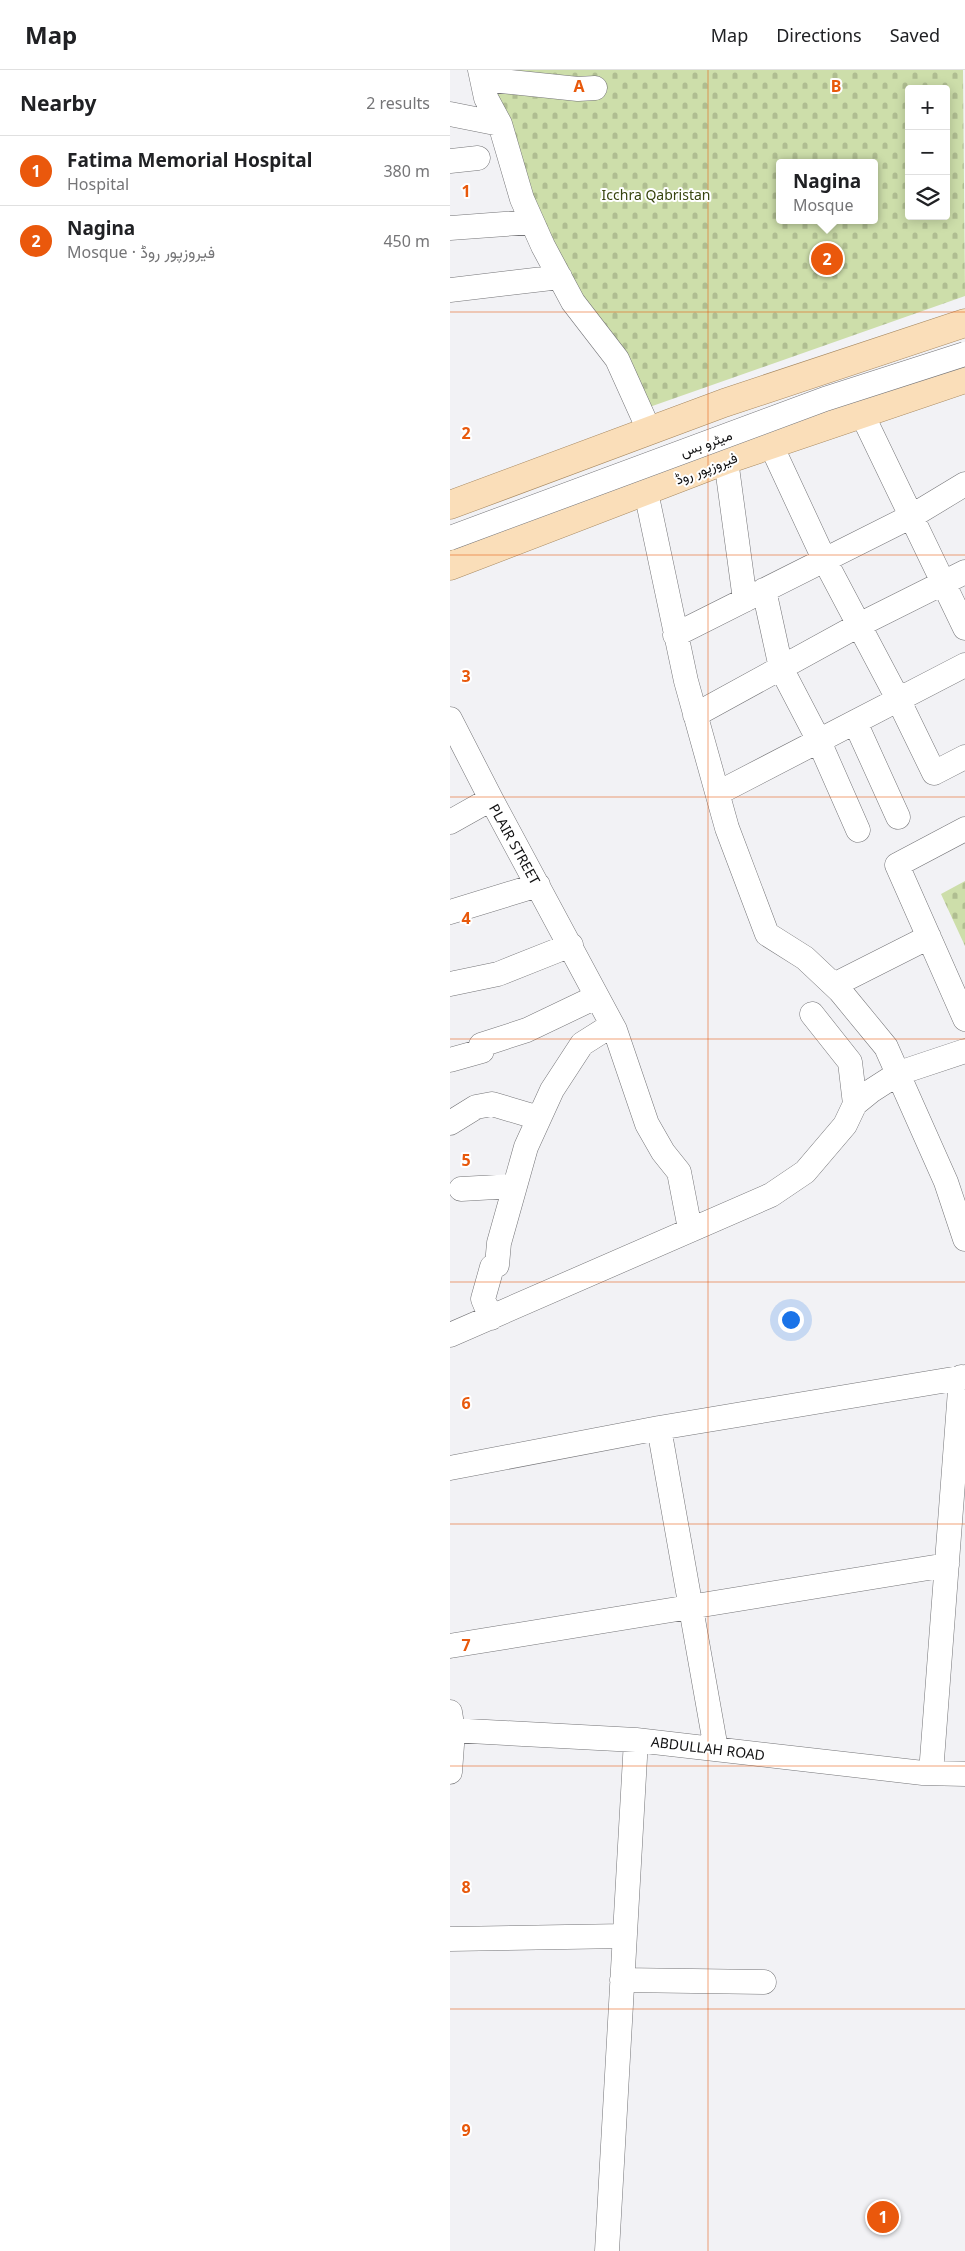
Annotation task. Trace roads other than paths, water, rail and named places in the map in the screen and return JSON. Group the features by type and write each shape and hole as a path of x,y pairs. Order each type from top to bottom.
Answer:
{"main road":[{"path":"450,505 724,403 965,323"},
{"path":"963,381 926,375 921,358 928,348 965,335"},
{"path":"724,403 760,405 887,359 897,358 906,363 911,380 895,392 768,437 726,460"},
{"name":"فیروزپور روڈ","path":"450,566 726,460 861,412 963,381"}],"street":[{"path":"595,88 578,89 481,75 486,98 500,124 522,199 532,222 573,302 617,359 649,430"},
{"path":"450,114 500,124"},
{"path":"450,161 478,158"},
{"path":"450,228 532,222"},
{"path":"450,290 560,277"},
{"name":"میٹرو بس","path":"450,538 816,402 965,354"},
{"path":"861,412 965,628"},
{"path":"771,445 824,559 898,699 934,774 965,757"},
{"path":"726,460 755,595 781,668 818,739 858,830"},
{"path":"675,635 912,516 965,484"},
{"path":"646,492 675,635 695,715 727,828 767,934 806,958 834,985 886,1047 899,1073 927,1144 946,1182 965,1239"},
{"path":"695,715 859,625 965,572"},
{"path":"718,793 818,739 965,665"},
{"name":"PLAIR STREET","path":"450,719 490,799 571,945 612,1025 625,1053 647,1124 663,1152 679,1172 690,1229"},
{"path":"855,722 898,817"},
{"path":"450,822 490,799"},
{"path":"965,829 897,865 965,1019"},
{"path":"450,912 538,885"},
{"path":"834,985 929,937"},
{"path":"450,984 498,974 571,945"},
{"path":"450,1060 482,1051 481,1045 527,1030 596,997"},
{"path":"812,1014 850,1062 855,1104"},
{"path":"490,1318 483,1300 492,1267 497,1265 499,1243 526,1147 552,1090 582,1044 612,1025"},
{"path":"450,1336 771,1195 805,1172 845,1126 855,1104 899,1073 965,1051"},
{"path":"450,1123 476,1107 492,1104 539,1118"},
{"path":"461,1190 514,1186"},
{"path":"450,1468 660,1428 963,1377 951,1504 931,1773"},
{"path":"660,1428 716,1749"},
{"path":"951,1504 965,1530"},
{"path":"450,1646 947,1565"},
{"path":"450,1772 451,1725"},
{"name":"ABDULLAH ROAD","path":"451,1725 636,1740 931,1773 965,1774"},
{"path":"607,2251 636,1740"},
{"path":"450,1939 624,1936"},
{"path":"622,1980 764,1982"}],"place":[{"name":"Nagina","path":"827,259"},
{"name":"Fatima Memorial Hospital","path":"883,2217"}],"park label":[{"name":"Icchra Qabristan","path":"656,194"}]}
